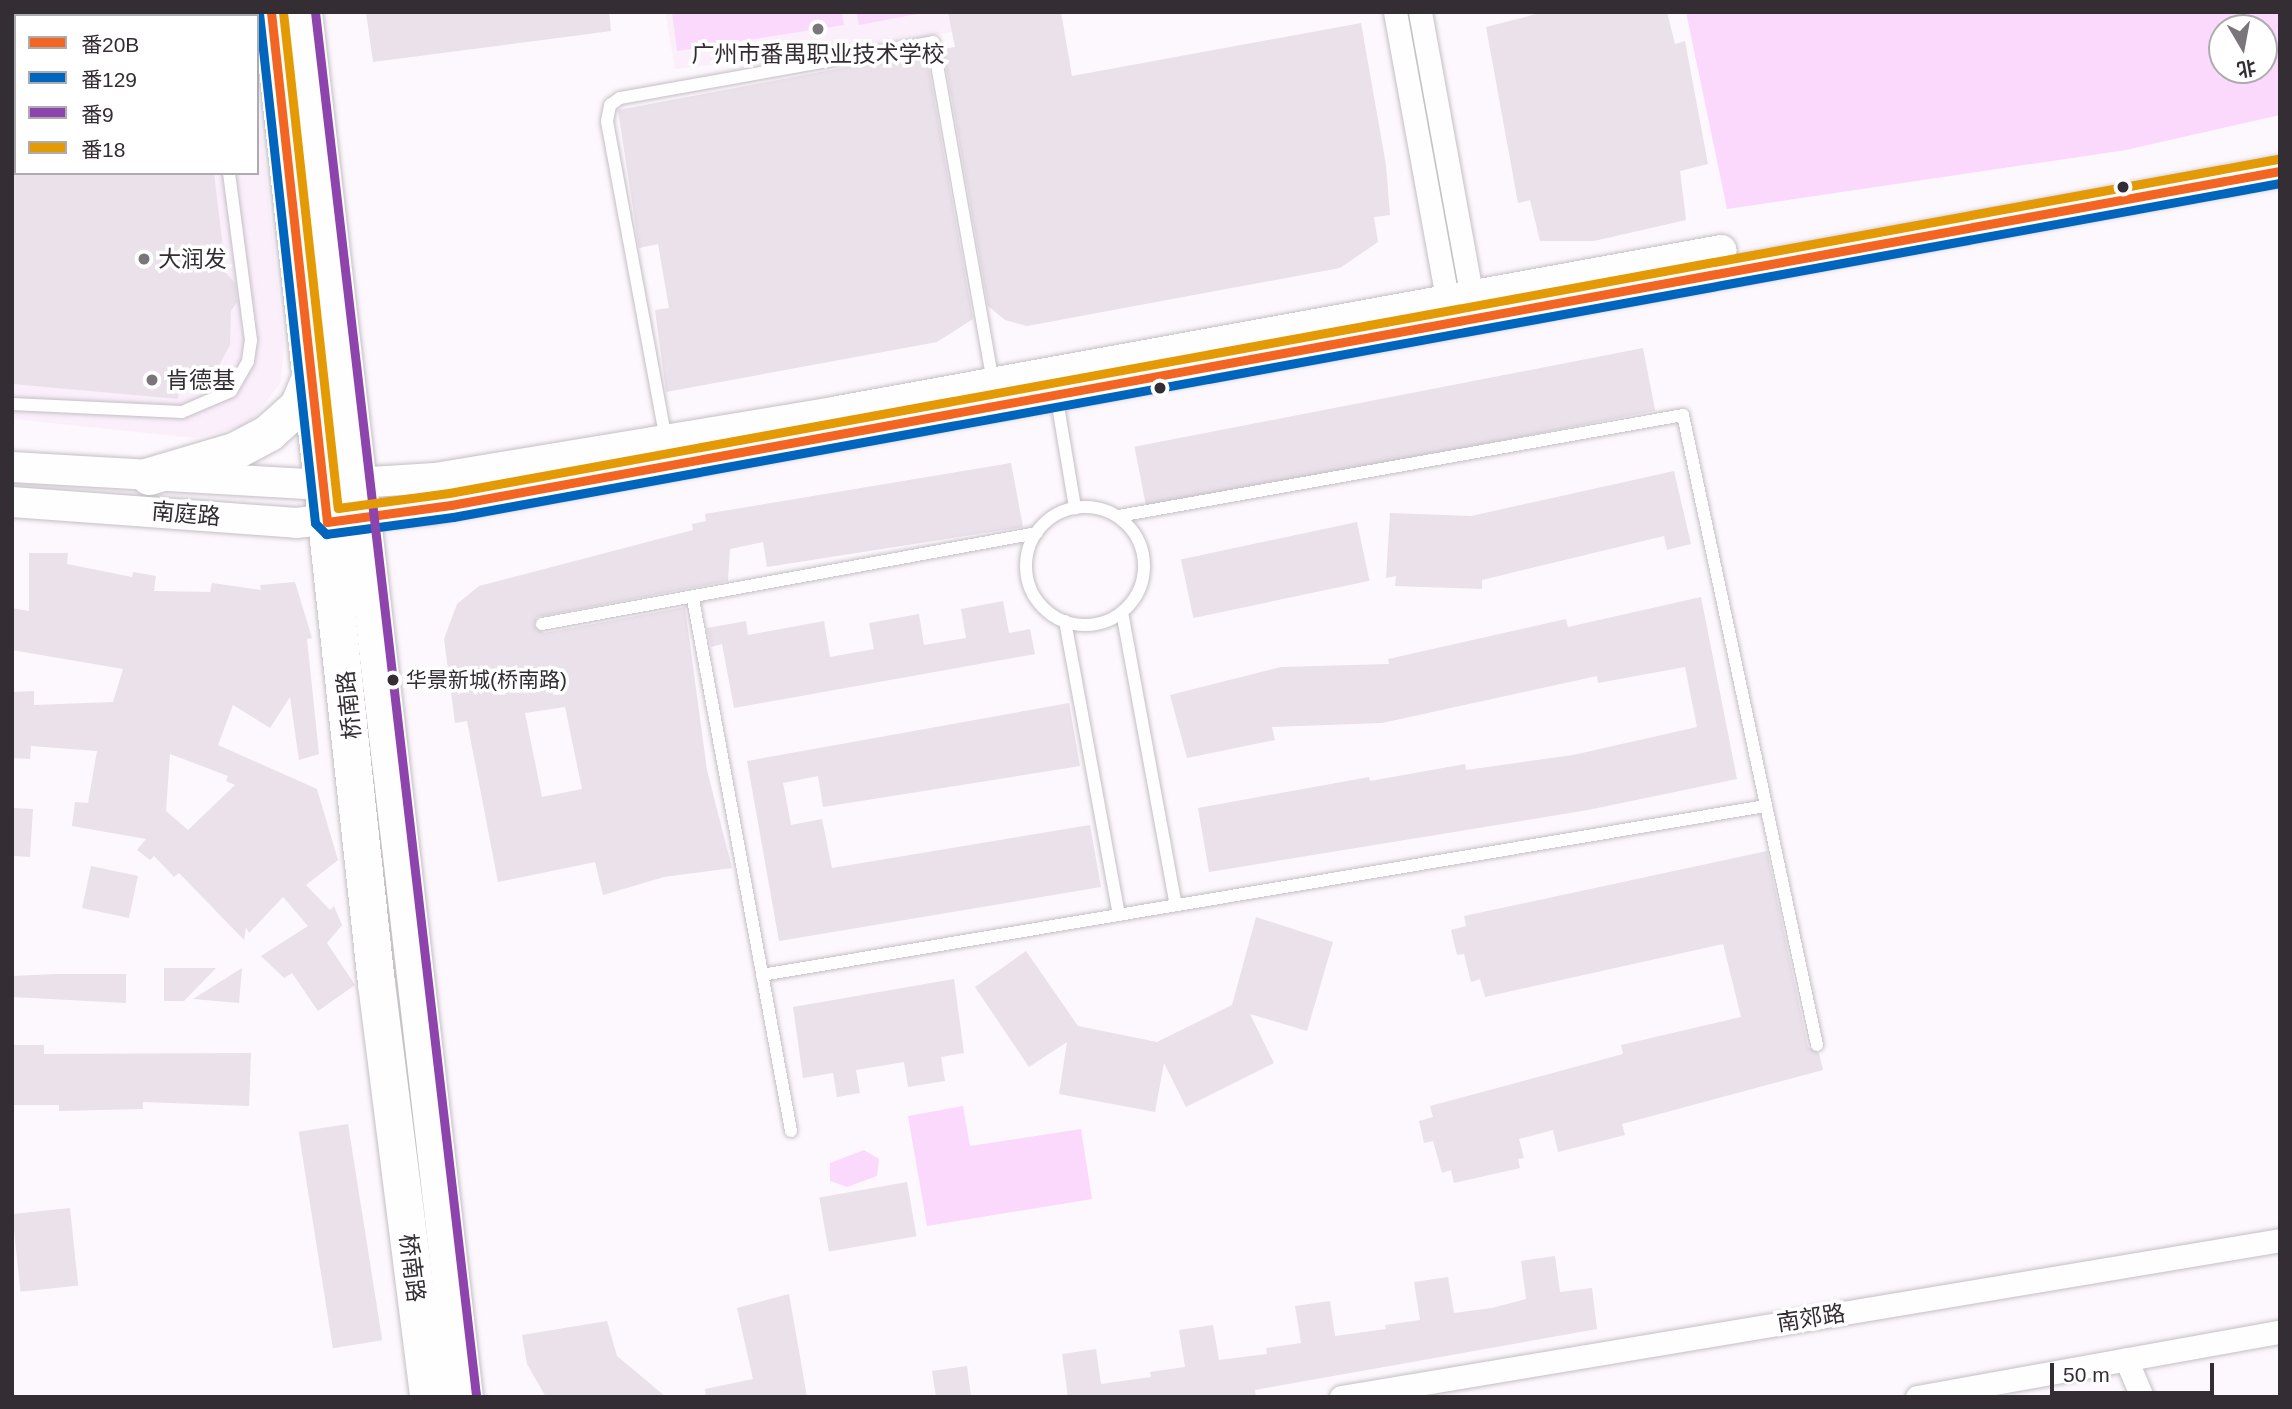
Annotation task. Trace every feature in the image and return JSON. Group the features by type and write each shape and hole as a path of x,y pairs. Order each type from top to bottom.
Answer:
{"main road":[{"name":"桥南路","path":"271,12 311,375 341,503 464,1397"},
{"name":"桥南路","path":"303,12 341,503 428,1397"},
{"path":"149,476 234,451 268,432 298,406 311,375"}],"street":[{"path":"1395,12 1461,308"},
{"path":"1420,12 1461,308"},
{"path":"341,503 1056,394 1461,308 2280,151"},
{"path":"341,503 443,477 993,382 1461,308 2280,171"},
{"name":"南庭路","path":"12,467 149,476 341,503"},
{"name":"南庭路","path":"12,502 341,503"},
{"name":"南郊路","path":"1341,1397 2280,1240"},
{"path":"1917,1397 2020,1388 2126,1359 2280,1332"},
{"path":"2126,1359 2143,1397"}],"lane":[{"path":"666,440 607,121 610,106 620,98 933,42 993,382"},
{"path":"12,404 182,412 231,391 248,360 251,340 229,175"},
{"path":"1056,394 1075,508"},
{"path":"542,624 693,599 1037,533 1075,508 1119,516 1683,415 1817,1045"},
{"path":"1037,533 1025,556 1027,580 1038,601 1065,621 1090,624 1122,612 1137,595 1145,565 1138,536 1119,516"},
{"path":"693,599 790,1131"},
{"path":"1122,612 1176,905"},
{"path":"1065,621 1119,915"},
{"path":"762,975 1765,806"}],"shaded area":[{"name":"大润发","path":"12,12 249,12 14,14 14,175 259,175 259,107 284,345 281,382 249,425 195,438 12,419"},
{"name":"广州市番禺职业技术学校","path":"665,12 1065,12 871,46 675,69"},
{"path":"672,12 842,12 844,25 677,51"},
{"path":"856,12 928,12 859,25"},
{"path":"1686,12 2280,12 2280,115 2126,150 1727,209"},
{"path":"963,1106 970,1146 1081,1129 1092,1199 927,1226 908,1116"},
{"path":"864,1150 879,1159 877,1176 847,1187 830,1181 830,1163"}],"building":[{"path":"366,12 609,12 611,31 373,62"},
{"path":"948,12 1061,12 1072,76 1361,23 1386,165 1390,215 1374,217 1378,242 1340,268 1027,326 1005,320 988,306 943,49 955,47"},
{"path":"1544,12 1667,12 1675,44 1685,41 1708,164 1680,171 1686,220 1594,241 1540,241 1530,200 1518,203 1486,27"},
{"path":"926,52 973,319 937,342 666,392 655,310 669,308 658,244 639,248 618,110"},
{"name":"大润发","path":"12,173 214,175 226,273 235,283 237,302 231,311 230,345 216,371 179,392 178,399 12,384"},
{"path":"1643,348 1655,411 1147,510 1135,447"},
{"path":"1011,463 1023,527 767,567 763,542 730,549 728,581 537,617 534,626 544,633 685,607 707,770 732,868 664,877 603,895 595,862 498,882 467,721 455,723 444,639 457,604 479,586 693,530 692,524 706,521 705,514","holes":["565,707 582,789 542,797 525,713"]},
{"path":"1674,471 1691,544 1667,550 1664,536 1482,580 1482,589 1395,586 1396,576 1386,578 1390,513 1471,516"},
{"path":"1357,522 1369,581 1193,618 1181,559"},
{"path":"29,553 68,553 67,564 132,577 133,572 156,576 154,591 210,592 212,583 261,590 260,585 295,582 312,638 307,639 319,754 299,760 290,697 270,728 233,705 218,745 317,789 338,860 306,885 330,910 334,906 342,925 327,943 355,985 318,1011 292,973 284,978 261,956 308,926 283,897 249,933 246,927 244,940 179,873 174,877 154,856 150,860 137,850 146,839 72,826 75,802 88,803 97,751 31,746 30,759 12,758 12,692 34,691 34,705 113,702 123,669 12,650 12,608 29,611","holes":["170,754 228,776 226,781 235,785 188,830 166,811"]},
{"path":"1701,597 1737,779 1588,810 1209,872 1198,808 1369,777 1370,781 1465,764 1466,770 1573,755 1697,727 1685,667 1598,683 1597,676 1382,723 1272,727 1275,740 1187,758 1170,695 1281,667 1389,664 1388,659 1566,619 1568,627"},
{"path":"1003,601 1009,633 1030,629 1035,654 734,708 722,644 711,647 707,628 746,621 748,635 824,621 830,657 874,649 869,623 919,614 924,645 966,638 961,609"},
{"path":"1069,703 1080,766 823,807 818,776 783,783 791,825 822,819 832,868 1090,825 1101,887 779,941 747,761"},
{"path":"12,808 33,809 30,857 12,856"},
{"path":"1767,851 1808,1047 1819,1053 1823,1070 1622,1124 1625,1135 1558,1152 1553,1130 1519,1139 1524,1158 1518,1159 1520,1168 1454,1183 1451,1170 1442,1173 1433,1141 1424,1143 1419,1121 1433,1117 1430,1106 1623,1054 1621,1045 1741,1017 1723,944 1485,997 1480,979 1471,982 1464,954 1457,955 1451,930 1466,926 1464,916"},
{"path":"91,866 138,876 129,918 82,908"},
{"path":"1256,917 1333,942 1307,1031 1250,1014 1274,1063 1186,1107 1164,1063 1155,1112 1059,1094 1067,1042 1029,1067 975,987 1026,951 1078,1026 1157,1042 1232,1005"},
{"path":"164,968 216,968 184,1001 164,1001"},
{"path":"242,968 239,1003 193,999"},
{"path":"126,974 126,1003 12,997 12,976"},
{"path":"954,979 964,1053 941,1057 945,1081 908,1087 904,1062 856,1070 860,1093 837,1097 833,1073 803,1078 793,1007"},
{"path":"12,1045 44,1045 44,1054 251,1053 249,1106 143,1102 143,1109 59,1111 59,1105 12,1105"},
{"path":"348,1124 382,1340 333,1348 299,1132"},
{"path":"907,1182 917,1236 829,1252 819,1197"},
{"path":"70,1208 78,1286 20,1292 12,1214"},
{"path":"1555,1256 1560,1292 1592,1288 1597,1329 1255,1390 1256,1397 1068,1397 1062,1354 1096,1349 1101,1384 1151,1377 1150,1372 1185,1367 1179,1330 1213,1325 1219,1360 1267,1354 1266,1348 1301,1343 1295,1306 1330,1301 1335,1336 1386,1329 1385,1325 1420,1320 1414,1282 1448,1277 1454,1313 1492,1308 1526,1299 1521,1261"},
{"path":"789,1294 807,1397 706,1397 705,1389 753,1379 737,1308"},
{"path":"607,1321 617,1356 666,1397 546,1397 527,1364 522,1335"},
{"path":"967,1366 971,1397 936,1397 932,1371"}],"transit line":[{"name":"番20B","path":"271,12 327,522 451,505 2280,171"},
{"name":"番18","path":"283,12 338,508 449,493 2278,159"},
{"name":"番9","path":"315,12 476,1396"},
{"name":"番129","path":"259,13 315,523 326,534 453,517 2280,183"}],"place":[{"name":"广州市番禺职业技术学校","path":"818,29"},
{"name":"大润发","path":"144,259"},
{"name":"肯德基","path":"152,380"},
{"name":"华景新城(桥南路)","path":"393,680"}]}
